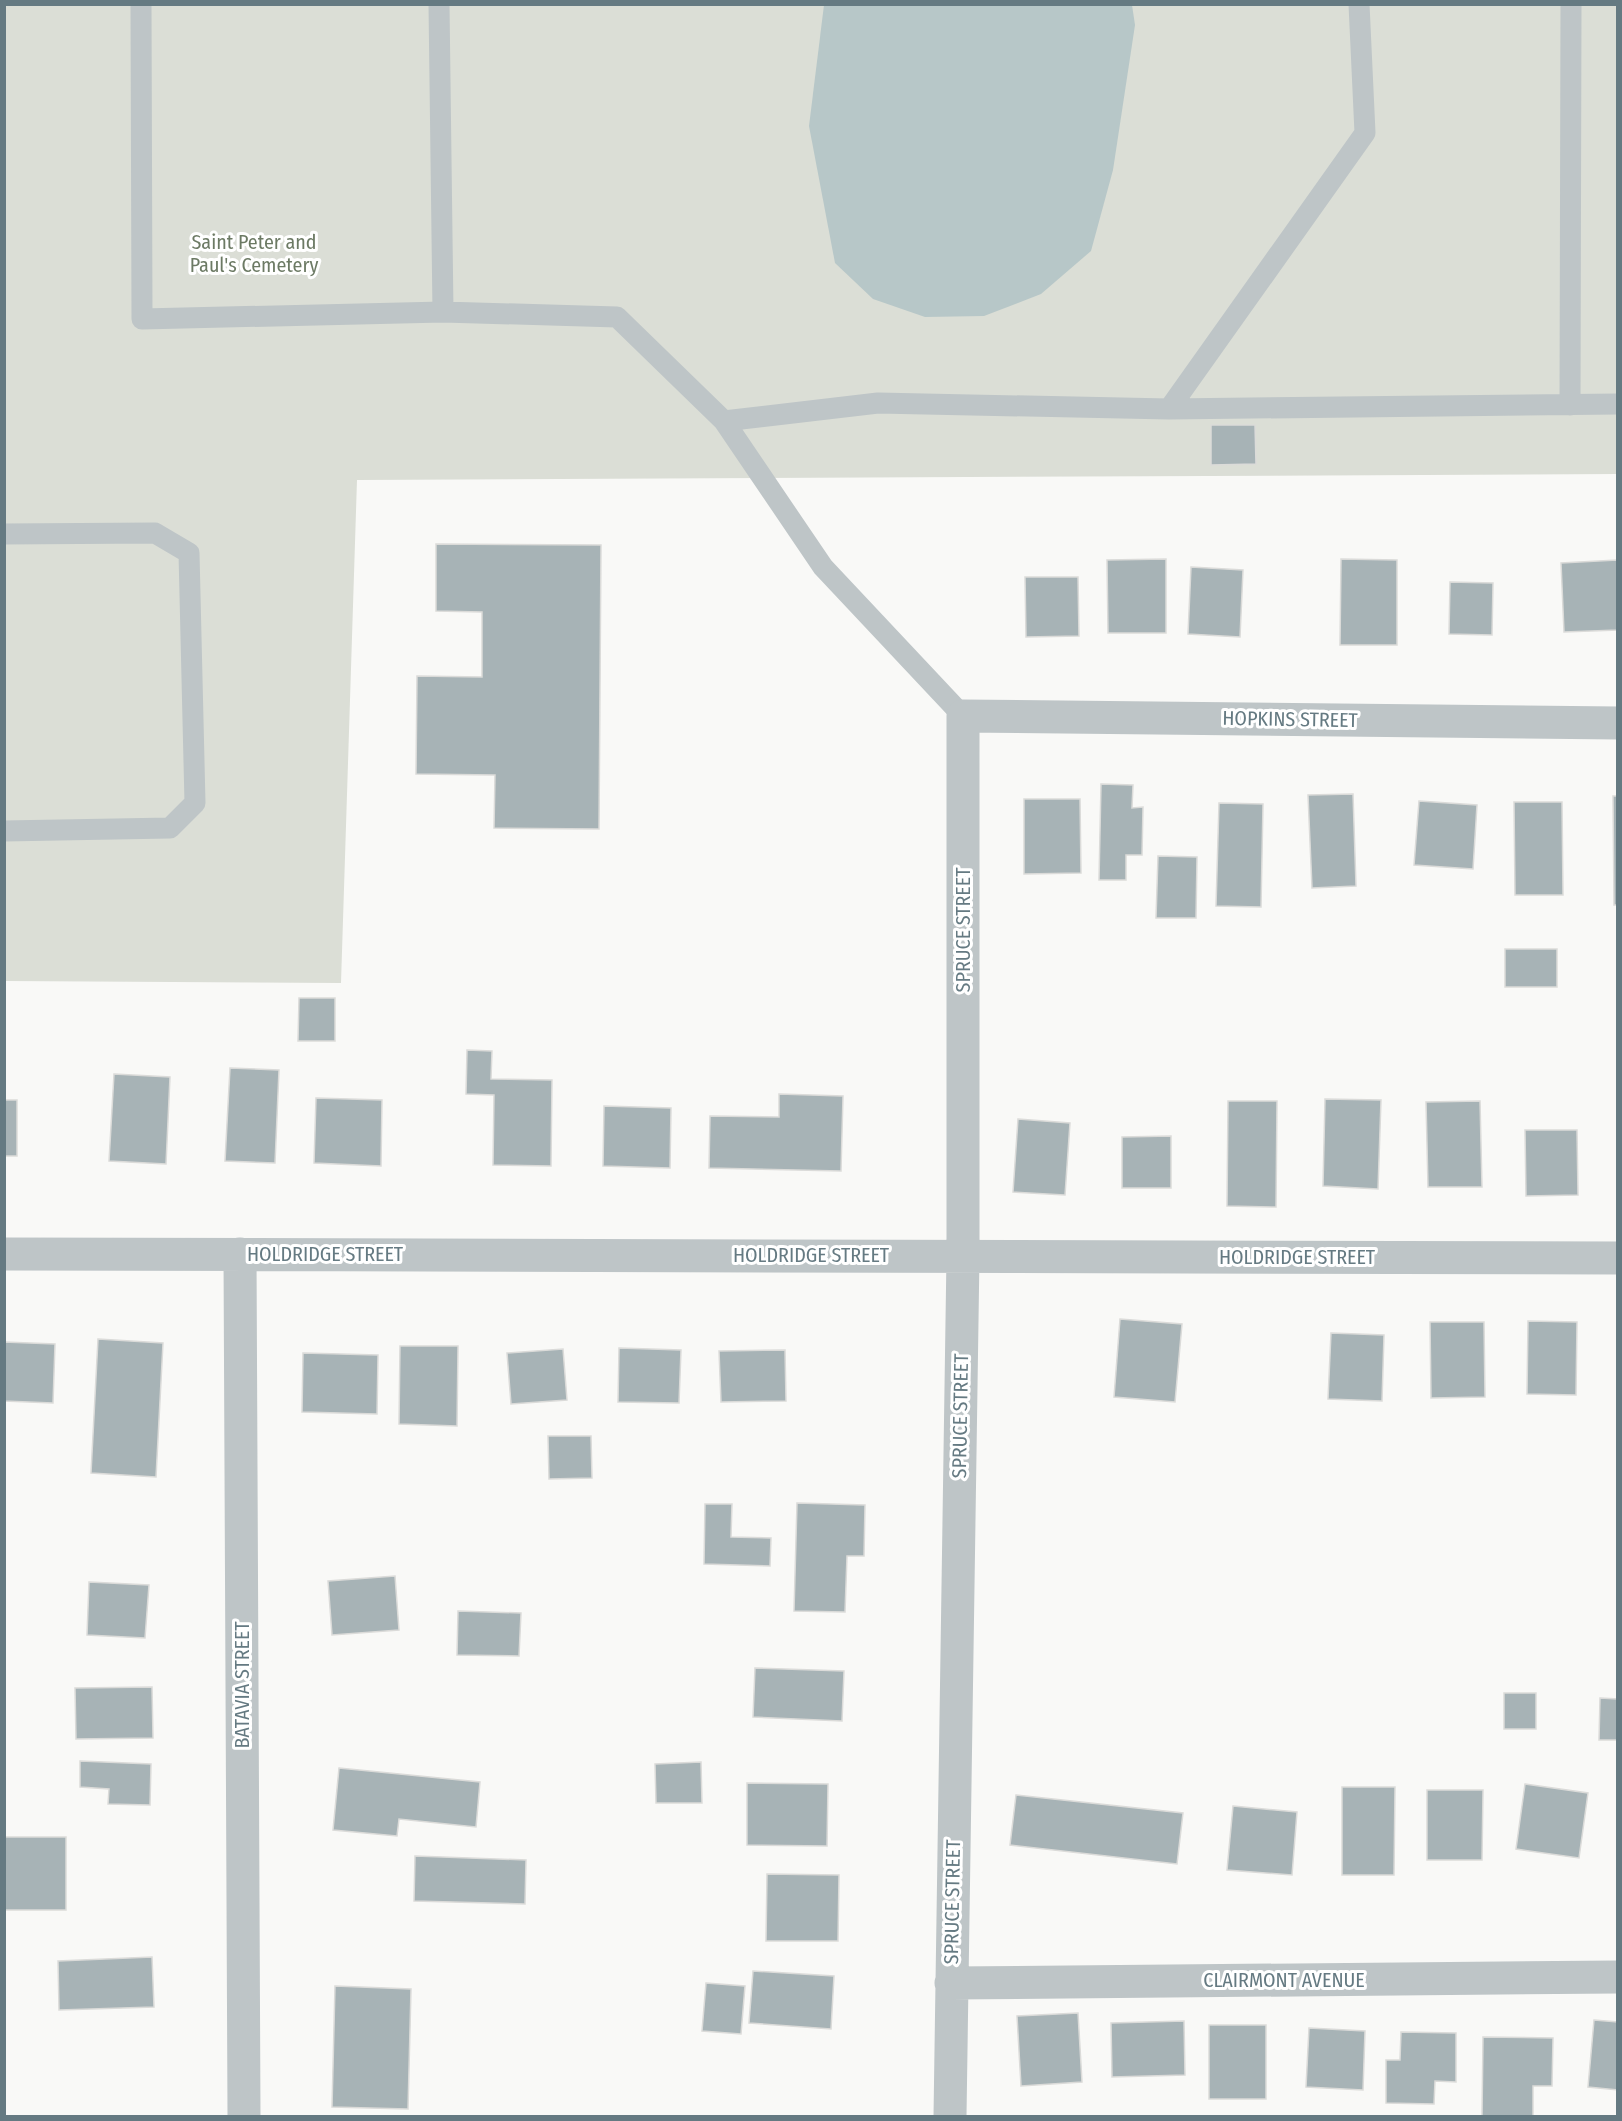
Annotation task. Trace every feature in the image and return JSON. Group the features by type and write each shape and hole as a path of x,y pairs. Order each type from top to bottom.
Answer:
{"street":[{"name":"HOPKINS STREET","path":"963,716 1617,723"},
{"name":"SPRUCE STREET","path":"950,2116 963,1256 963,716"},
{"name":"HOLDRIDGE STREET","path":"4,1254 1617,1258"},
{"name":"BATAVIA STREET","path":"240,1254 244,2116"},
{"name":"CLAIRMONT AVENUE","path":"951,1983 1617,1977"}],"lane":[{"path":"141,4 142,319 443,312 617,317 724,421 823,567 963,716"},
{"path":"439,4 443,312"},
{"path":"1169,409 1365,133 1359,4"},
{"path":"1570,405 1571,4"},
{"path":"724,421 878,403 1169,409 1617,404"},
{"path":"4,534 155,533 189,553 195,803 170,828 4,831"}],"green space":[{"name":"Saint Peter and Paul's Cemetery","path":"5,5 1617,5 1617,474 357,480 341,983 5,981"}],"shaded area":[{"path":"824,5 1132,5 1135,25 1113,170 1091,251 1041,294 984,316 925,317 873,299 835,263 809,126"}],"building":[{"path":"1211,425 1255,425 1256,464 1211,465"},
{"path":"436,544 601,545 599,829 494,828 495,775 416,774 417,676 482,677 482,612 436,611"},
{"path":"1166,559 1166,633 1108,633 1107,560"},
{"path":"1341,559 1397,560 1397,645 1340,645"},
{"path":"1617,560 1618,630 1564,632 1561,563"},
{"path":"1191,567 1243,570 1240,637 1188,634"},
{"path":"1025,577 1078,577 1079,636 1026,637"},
{"path":"1450,582 1493,583 1492,635 1449,634"},
{"path":"1101,784 1133,785 1132,808 1143,807 1142,855 1126,855 1126,880 1099,880"},
{"path":"1353,794 1356,886 1312,888 1308,795"},
{"path":"1613,796 1618,796 1618,905 1614,905"},
{"path":"1024,799 1080,799 1081,873 1024,874"},
{"path":"1419,801 1477,805 1473,869 1414,865"},
{"path":"1514,802 1562,802 1563,895 1515,895"},
{"path":"1219,803 1263,804 1261,907 1216,906"},
{"path":"1158,856 1197,857 1196,918 1156,918"},
{"path":"1505,949 1557,949 1557,987 1505,987"},
{"path":"299,998 335,998 335,1041 298,1041"},
{"path":"467,1050 492,1051 491,1079 552,1080 551,1166 493,1165 494,1095 466,1094"},
{"path":"230,1068 279,1070 275,1163 225,1161"},
{"path":"114,1074 170,1077 166,1164 109,1161"},
{"path":"779,1094 843,1096 841,1171 709,1168 710,1116 779,1117"},
{"path":"316,1098 382,1100 381,1166 314,1163"},
{"path":"1325,1099 1381,1100 1378,1189 1323,1186"},
{"path":"4,1100 17,1100 17,1156 4,1156"},
{"path":"1228,1101 1277,1101 1276,1207 1227,1206"},
{"path":"1480,1101 1482,1187 1428,1187 1426,1102"},
{"path":"604,1106 671,1108 670,1168 603,1166"},
{"path":"1018,1119 1070,1123 1065,1195 1013,1192"},
{"path":"1525,1130 1577,1130 1578,1195 1526,1196"},
{"path":"1171,1136 1171,1188 1122,1188 1122,1137"},
{"path":"1120,1319 1182,1324 1175,1402 1114,1397"},
{"path":"1528,1321 1577,1322 1576,1395 1527,1394"},
{"path":"1430,1322 1484,1322 1485,1397 1431,1398"},
{"path":"1331,1333 1384,1335 1382,1401 1328,1399"},
{"path":"98,1339 163,1343 156,1477 91,1473"},
{"path":"4,1342 55,1344 53,1403 4,1401"},
{"path":"400,1346 458,1346 457,1426 399,1424"},
{"path":"619,1348 681,1350 679,1403 618,1402"},
{"path":"563,1349 567,1400 511,1404 507,1353"},
{"path":"785,1350 786,1401 721,1402 719,1351"},
{"path":"303,1353 378,1355 377,1414 302,1412"},
{"path":"548,1436 591,1436 592,1478 549,1479"},
{"path":"797,1503 865,1505 864,1556 847,1556 845,1612 794,1611"},
{"path":"705,1504 732,1504 731,1537 771,1538 770,1566 704,1564"},
{"path":"395,1576 399,1630 332,1635 328,1581"},
{"path":"89,1582 149,1585 145,1638 87,1635"},
{"path":"458,1611 521,1613 519,1656 457,1655"},
{"path":"755,1668 844,1671 842,1721 753,1717"},
{"path":"152,1687 153,1738 76,1739 75,1688"},
{"path":"1504,1693 1536,1693 1536,1729 1504,1729"},
{"path":"1600,1698 1618,1699 1618,1740 1599,1740"},
{"path":"80,1761 151,1764 150,1805 108,1804 109,1789 80,1787"},
{"path":"701,1762 702,1803 656,1803 655,1764"},
{"path":"339,1768 480,1782 476,1827 399,1819 397,1836 333,1830"},
{"path":"747,1783 828,1784 827,1846 747,1845"},
{"path":"1525,1784 1588,1793 1579,1858 1516,1849"},
{"path":"1342,1787 1395,1787 1394,1875 1342,1875"},
{"path":"1427,1790 1483,1790 1482,1860 1427,1860"},
{"path":"1016,1795 1183,1813 1177,1864 1010,1845"},
{"path":"1233,1806 1297,1812 1292,1875 1227,1870"},
{"path":"4,1837 66,1837 66,1910 4,1910"},
{"path":"415,1856 526,1860 525,1904 414,1901"},
{"path":"767,1874 839,1875 838,1941 766,1941"},
{"path":"152,1957 154,2007 59,2010 58,1961"},
{"path":"753,1971 834,1976 831,2029 749,2023"},
{"path":"706,1983 745,1986 741,2034 702,2031"},
{"path":"335,1986 411,1989 408,2109 332,2107"},
{"path":"1078,2013 1082,2082 1021,2086 1017,2016"},
{"path":"1594,2020 1618,2022 1618,2090 1588,2087"},
{"path":"1184,2021 1185,2075 1112,2077 1111,2023"},
{"path":"1209,2025 1266,2025 1266,2099 1209,2099"},
{"path":"1309,2028 1365,2031 1363,2090 1306,2087"},
{"path":"1401,2032 1456,2033 1456,2082 1435,2081 1434,2104 1386,2103 1386,2060 1400,2060"},
{"path":"1483,2037 1553,2038 1552,2086 1533,2086 1533,2116 1482,2116"}]}
